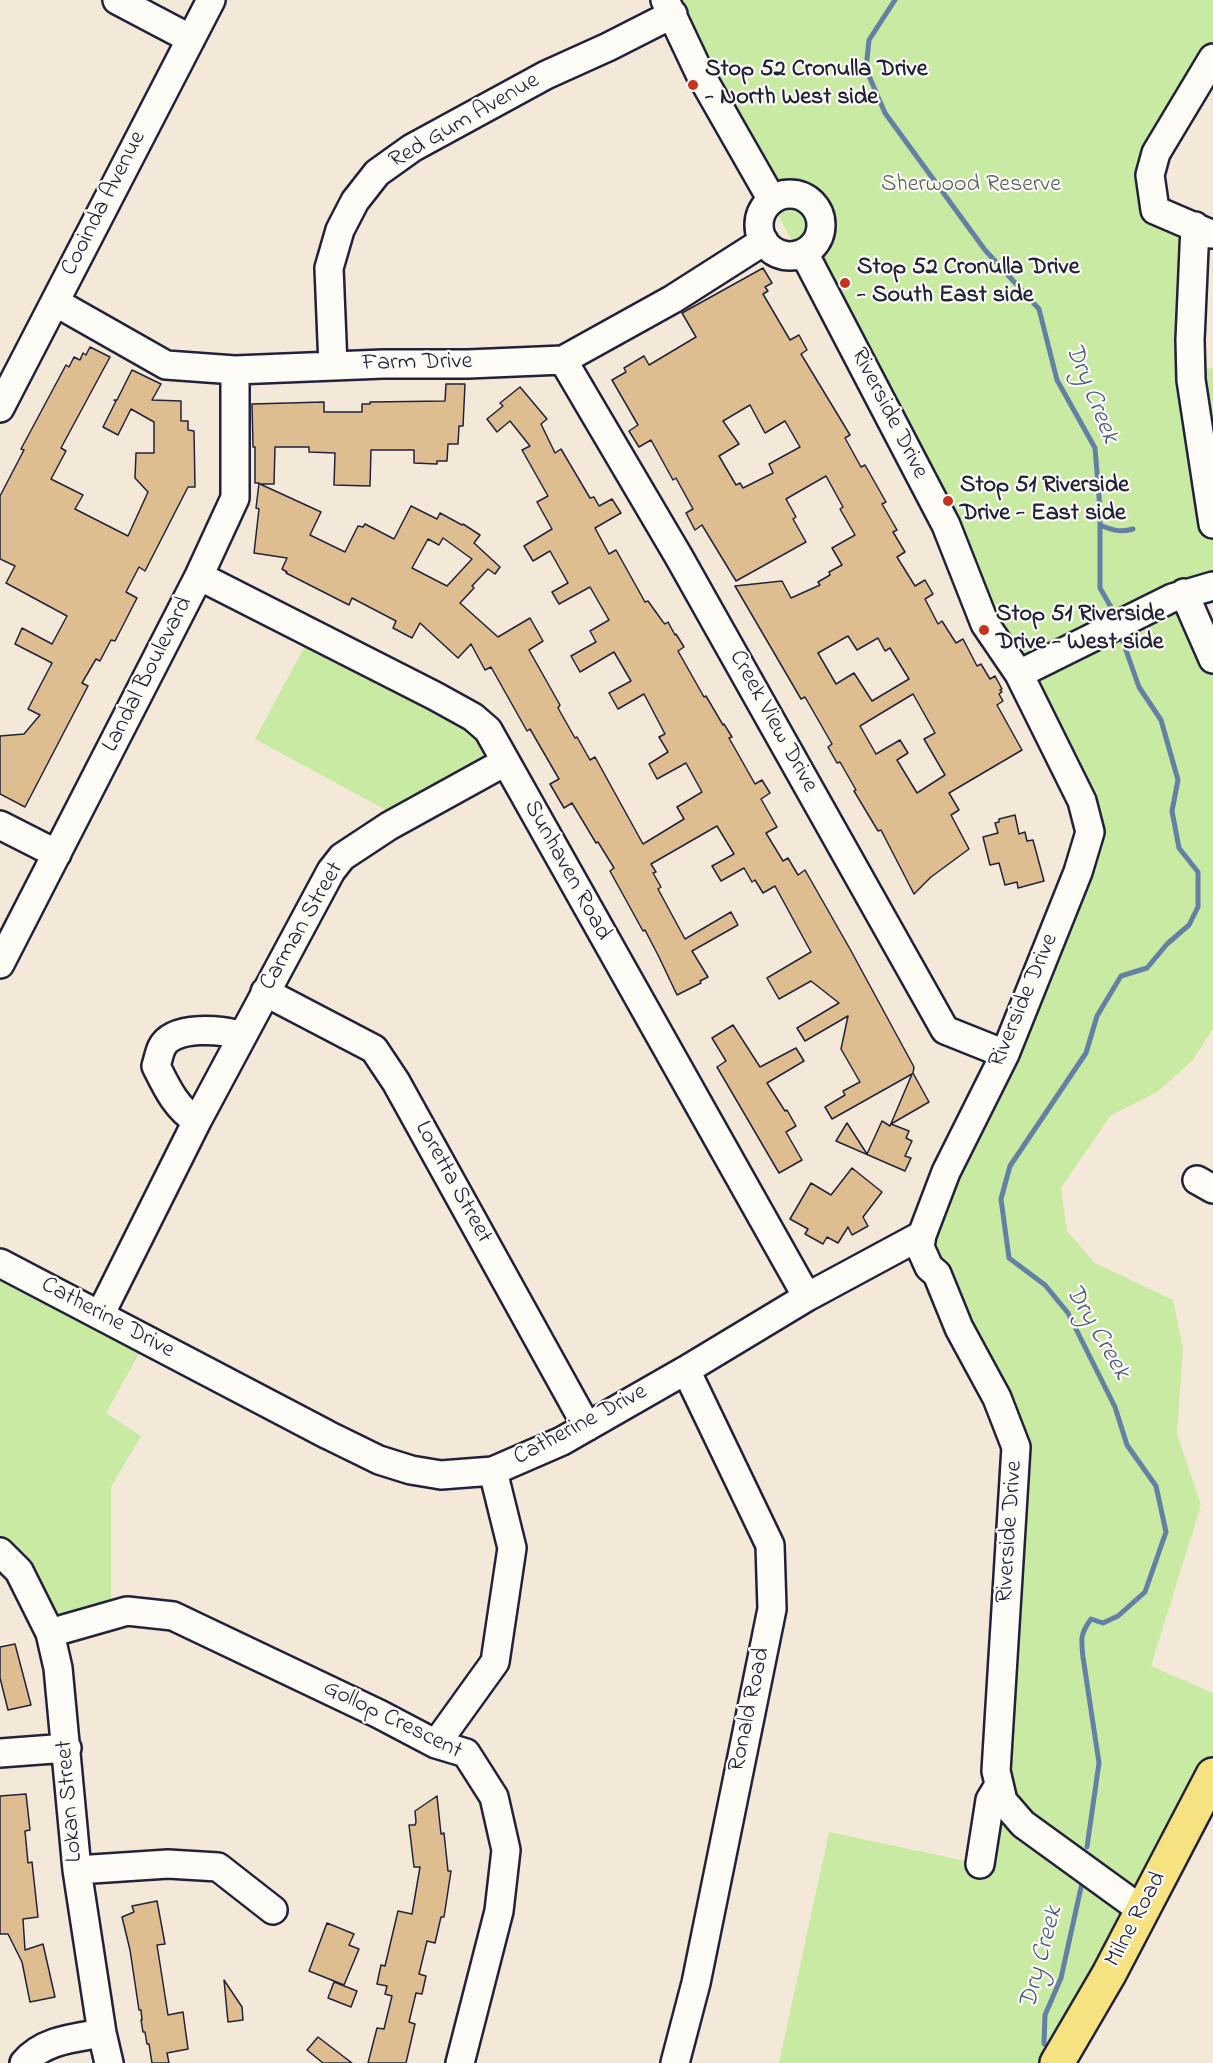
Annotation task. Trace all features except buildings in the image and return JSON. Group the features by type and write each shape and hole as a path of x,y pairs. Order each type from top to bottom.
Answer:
{"main road":[{"name":"Milne Road","path":"1064,2060 1213,1775"}],"street":[{"path":"117,0 191,39"},
{"name":"Cooinda Avenue","path":"0,408 211,0"},
{"path":"669,7 699,72 772,200"},
{"name":"Red Gum Avenue","path":"333,366 329,268 340,230 355,201 377,173 412,148 546,75 608,46 669,7"},
{"path":"1213,58 1156,153 1150,175 1155,210 1204,230 1190,340 1191,380 1213,524"},
{"path":"793,194 804,197 813,204 819,214 821,225 819,236 813,246 804,253 786,256 769,248 764,242 759,224 761,214 772,200 782,195 793,194"},
{"name":"Farm Drive","path":"55,302 166,365 235,370 563,360 673,299 764,242"},
{"name":"Riverside Drive","path":"804,253 946,525 985,624 1019,674 1082,801 1090,832 1078,872 1005,1054 946,1172 920,1246 929,1268 937,1274 959,1328 997,1398 1016,1448 997,1731 996,1771 1004,1801 1023,1824 1143,1911"},
{"name":"Creek View Drive","path":"563,360 679,557 945,1030 1005,1054"},
{"name":"Landal Boulevard","path":"0,964 199,576 235,498 235,370"},
{"name":"Sunhaven Road","path":"199,576 473,717 488,730 807,1297"},
{"path":"1019,674 1184,593 1213,586"},
{"path":"1184,593 1213,658"},
{"name":"Carman Street","path":"100,1315 197,1121 331,871 342,857 389,826 505,762"},
{"path":"0,825 57,854"},
{"name":"Loretta Street","path":"265,992 374,1049 380,1056 587,1427"},
{"path":"197,1121 184,1114 169,1093 156,1066 162,1045 180,1033 226,1030 242,1036"},
{"name":"Catherine Drive","path":"0,1263 379,1460 411,1470 441,1475 493,1471 537,1453 686,1370 807,1297 922,1235"},
{"name":"Ronald Road","path":"675,2063 696,1983 772,1609 770,1545 686,1370"},
{"path":"436,1744 495,1662 512,1548 493,1471"},
{"name":"Lokan Street","path":"0,1552 19,1571 50,1633 58,1668 77,1870 102,2033 109,2063"},
{"name":"Gollop Crescent","path":"50,1633 127,1611 173,1616 379,1714 436,1744 466,1753 494,1797 506,1850 499,1911 460,2063"},
{"path":"0,1753 67,1748"},
{"name":"Riverside Drive","path":"980,1864 990,1800 999,1785"},
{"path":"77,1870 168,1864 218,1867 273,1910"},
{"path":"24,2063 31,2055 59,2041 102,2033"}],"green space":[{"name":"Sherwood Reserve","path":"665,0 1213,0 1213,54 1156,153 1155,209 1196,241 1191,370 1213,368 1213,586 1185,593 1213,658 1213,1028 1193,1060 1157,1092 1110,1116 1061,1188 1067,1231 1095,1263 1173,1300 1183,1348 1177,1434 1201,1505 1151,1666 1213,1693 1213,1775 1072,2063 779,2063 829,1832 980,1864 1016,1448 929,1235 1090,832 916,467 712,95"},
{"path":"307,642 465,720 491,758 395,815 255,739"},
{"path":"0,1275 141,1350 106,1413 141,1436 111,1487 111,1615 50,1633 0,1552"}],"waterway":[{"name":"Dry Creek","path":"895,0 869,40 866,69 885,113 985,250 1039,309 1057,380 1095,448 1100,509 1100,588 1115,614"},
{"path":"1100,525 1124,531 1133,529"},
{"name":"Dry Creek","path":"1087,1847 1099,1763 1083,1657 1083,1633 1091,1619 1103,1623 1118,1616 1145,1592 1166,1532 1156,1486 1127,1445 1115,1407 1068,1313 1045,1285 1009,1258 1001,1199 1010,1166 1086,1053 1097,1016 1121,976 1147,968 1167,944 1189,925 1198,907 1198,872 1179,848 1172,811 1178,780 1161,720 1139,687 1122,639"},
{"name":"Dry Creek","path":"1044,2044 1045,2015 1061,1978 1082,1883"}],"place":[{"name":"Stop 52 Cronulla Drive - North West side","path":"693,85"},
{"name":"Stop 52 Cronulla Drive - South East side","path":"845,283"},
{"name":"Stop 51 Riverside Drive - East side","path":"948,501"},
{"name":"Stop 51 Riverside Drive - West side","path":"984,630"}]}
